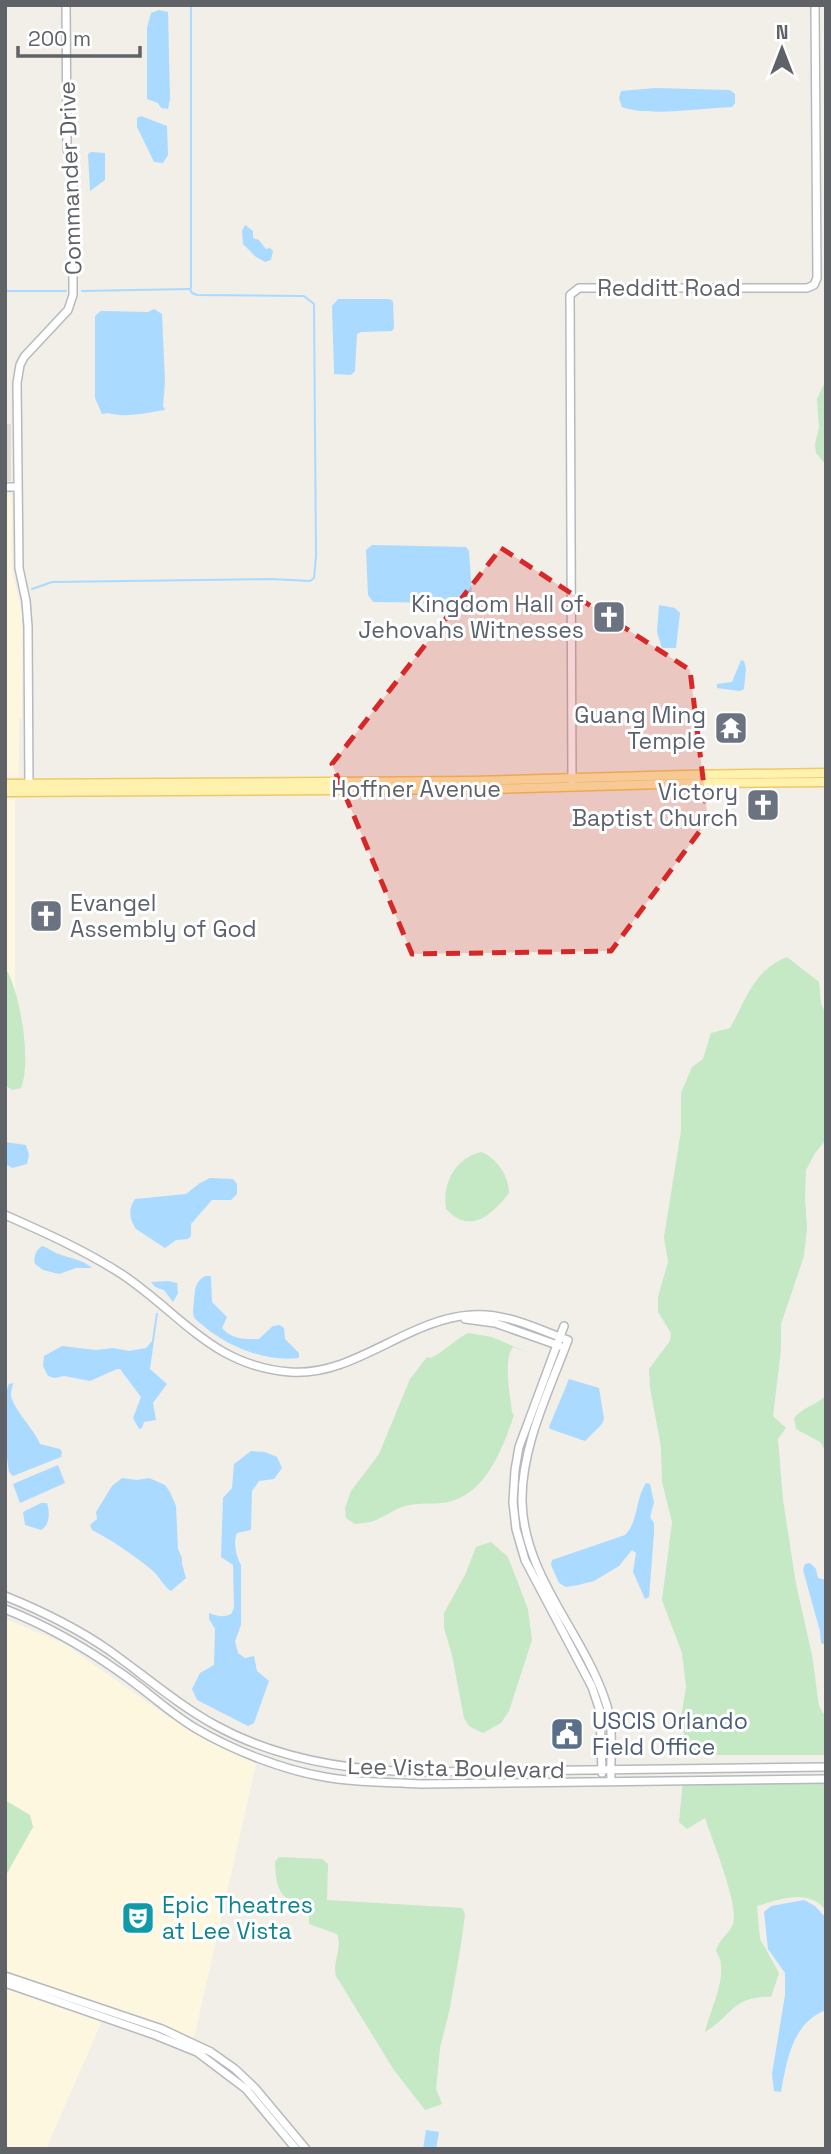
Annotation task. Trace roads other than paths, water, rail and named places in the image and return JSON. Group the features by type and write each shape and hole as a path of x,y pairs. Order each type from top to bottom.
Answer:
{"main road":[{"path":"720,782 748,774"},
{"name":"Hoffner Avenue","path":"5,792 29,788 246,782 386,785 411,781 572,783 691,775 822,774"},
{"path":"779,782 785,779 814,778 822,774"},
{"path":"661,783 670,778 691,775"},
{"path":"199,791 204,787 237,788 246,782"},
{"path":"256,790 261,786 298,785 302,782"},
{"name":"Hoffner Avenue","path":"5,784 29,788 199,791 356,789 386,785 826,782"}],"street":[{"name":"Commander Drive","path":"29,788 28,627 19,568 17,383 20,365 31,348 68,310 74,295 73,174 67,148 66,5"},
{"name":"Redditt Road","path":"572,783 570,295 579,288 807,288 814,285 817,278 816,5"},
{"path":"5,487 18,487"},
{"path":"5,1215 81,1250 154,1298 204,1341 225,1354 262,1368 294,1372 350,1362 412,1331 450,1319 495,1323 563,1343"},
{"path":"564,1326 563,1343 533,1436 523,1478 525,1527 530,1551 599,1683 608,1710 606,1769"},
{"path":"563,1343 524,1433 513,1482 513,1502 516,1529 525,1560 540,1593 592,1687 600,1711 607,1780"},
{"path":"524,1433 533,1436"},
{"name":"Lee Vista Boulevard","path":"5,1596 73,1627 172,1698 217,1726 290,1756 326,1765 391,1772 826,1767"},
{"path":"5,1602 21,1603"},
{"name":"Lee Vista Boulevard","path":"5,1609 66,1638 120,1672 165,1708 197,1729 241,1751 324,1777 421,1784 826,1779"},
{"path":"719,1768 719,1779"},
{"path":"5,1976 162,2029 211,2052 255,2088 306,2149"},
{"path":"5,1983 197,2052 246,2089 296,2149"}],"water":[{"path":"159,10 168,12 168,109 161,108 158,103 147,99 147,28 151,13"},
{"path":"655,88 730,90 735,94 735,103 732,107 661,112 622,107 619,98 621,91"},
{"path":"141,116 167,126 168,155 163,163 154,162 137,127 137,118"},
{"path":"105,153 105,180 90,191 88,154"},
{"path":"245,225 253,231 253,238 259,240 266,249 273,251 271,260 265,262 256,257 243,244 242,231"},
{"path":"338,299 393,301 392,331 357,334 355,371 351,375 334,374 332,306"},
{"path":"154,309 162,314 165,410 131,415 102,414 95,398 95,316 101,311 148,312"},
{"path":"372,545 466,547 469,551 472,595 465,603 373,602 368,595 366,550"},
{"path":"659,605 675,608 680,613 676,648 662,648 657,632"},
{"path":"741,660 746,668 744,689 740,691 717,688 717,684 732,682"},
{"path":"5,1142 26,1145 29,1155 27,1164 12,1168 5,1163"},
{"path":"210,1178 233,1179 237,1184 237,1194 231,1200 212,1200 191,1224 191,1236 188,1239 176,1240 165,1248 136,1229 130,1214 135,1199 186,1194"},
{"path":"42,1246 92,1268 76,1268 59,1274 43,1270 34,1261"},
{"path":"205,1276 211,1276 212,1302 227,1317 222,1328 226,1332 239,1338 259,1339 273,1326 280,1325 284,1328 285,1339 299,1353 299,1358 274,1358 250,1352 227,1342 198,1321 193,1313 195,1292 197,1283"},
{"path":"151,1282 177,1283 178,1293 173,1302 164,1290 155,1287"},
{"path":"156,1313 150,1369 167,1384 153,1403 156,1420 144,1422 139,1429 133,1418 141,1397 120,1369 90,1381 48,1376 43,1366 44,1356 62,1346 129,1351 146,1348 152,1341"},
{"path":"569,1379 599,1388 604,1419 585,1441 549,1427"},
{"path":"13,1383 12,1399 40,1444 60,1449 62,1452 61,1457 13,1476 9,1472 4,1415 6,1393 9,1384"},
{"path":"251,1451 265,1452 277,1457 282,1468 274,1479 259,1481 252,1491 251,1530 237,1533 235,1541 241,1565 241,1625 235,1641 238,1653 245,1658 254,1656 257,1671 269,1681 254,1723 248,1726 197,1700 192,1689 200,1673 214,1665 215,1629 209,1619 209,1613 225,1616 231,1614 234,1608 233,1565 221,1557 223,1498 232,1488 234,1464"},
{"path":"58,1465 65,1483 20,1503 13,1484"},
{"path":"122,1478 149,1478 165,1485 170,1492 176,1506 178,1549 186,1578 171,1591 138,1559 92,1530 90,1525 97,1519 96,1512 112,1486"},
{"path":"646,1483 650,1484 654,1502 650,1517 654,1523 654,1533 649,1597 645,1599 633,1572 636,1553 632,1550 619,1566 594,1581 566,1587 559,1583 551,1565 552,1560 625,1535 633,1523"},
{"path":"41,1503 47,1503 48,1507 46,1525 41,1530 25,1525 23,1512"},
{"path":"810,1563 816,1569 818,1578 826,1580 826,1645 821,1643 803,1570 805,1564"},
{"path":"804,1900 815,1906 826,1918 826,2010 805,2024 798,2033 789,2055 781,2092 774,2091 772,2074 785,1995 785,1973 768,1949 764,1912 771,1906"},
{"path":"426,2130 439,2132 436,2149 423,2149"}],"waterway":[{"path":"191,5 191,288"},
{"path":"82,291 189,289"},
{"path":"32,589 52,582 271,579 310,581 314,578 314,304 304,296 197,295 190,289"},
{"path":"5,291 66,291"}],"place":[{"name":"Kingdom Hall of Jehovahs Witnesses","path":"609,617"},
{"name":"Guang Ming Temple","path":"731,728"},
{"name":"Victory Baptist Church","path":"763,805"},
{"name":"Evangel Assembly of God","path":"46,916"},
{"name":"USCIS Orlando Field Office","path":"567,1734"},
{"name":"Epic Theatres at Lee Vista","path":"138,1918"}]}
